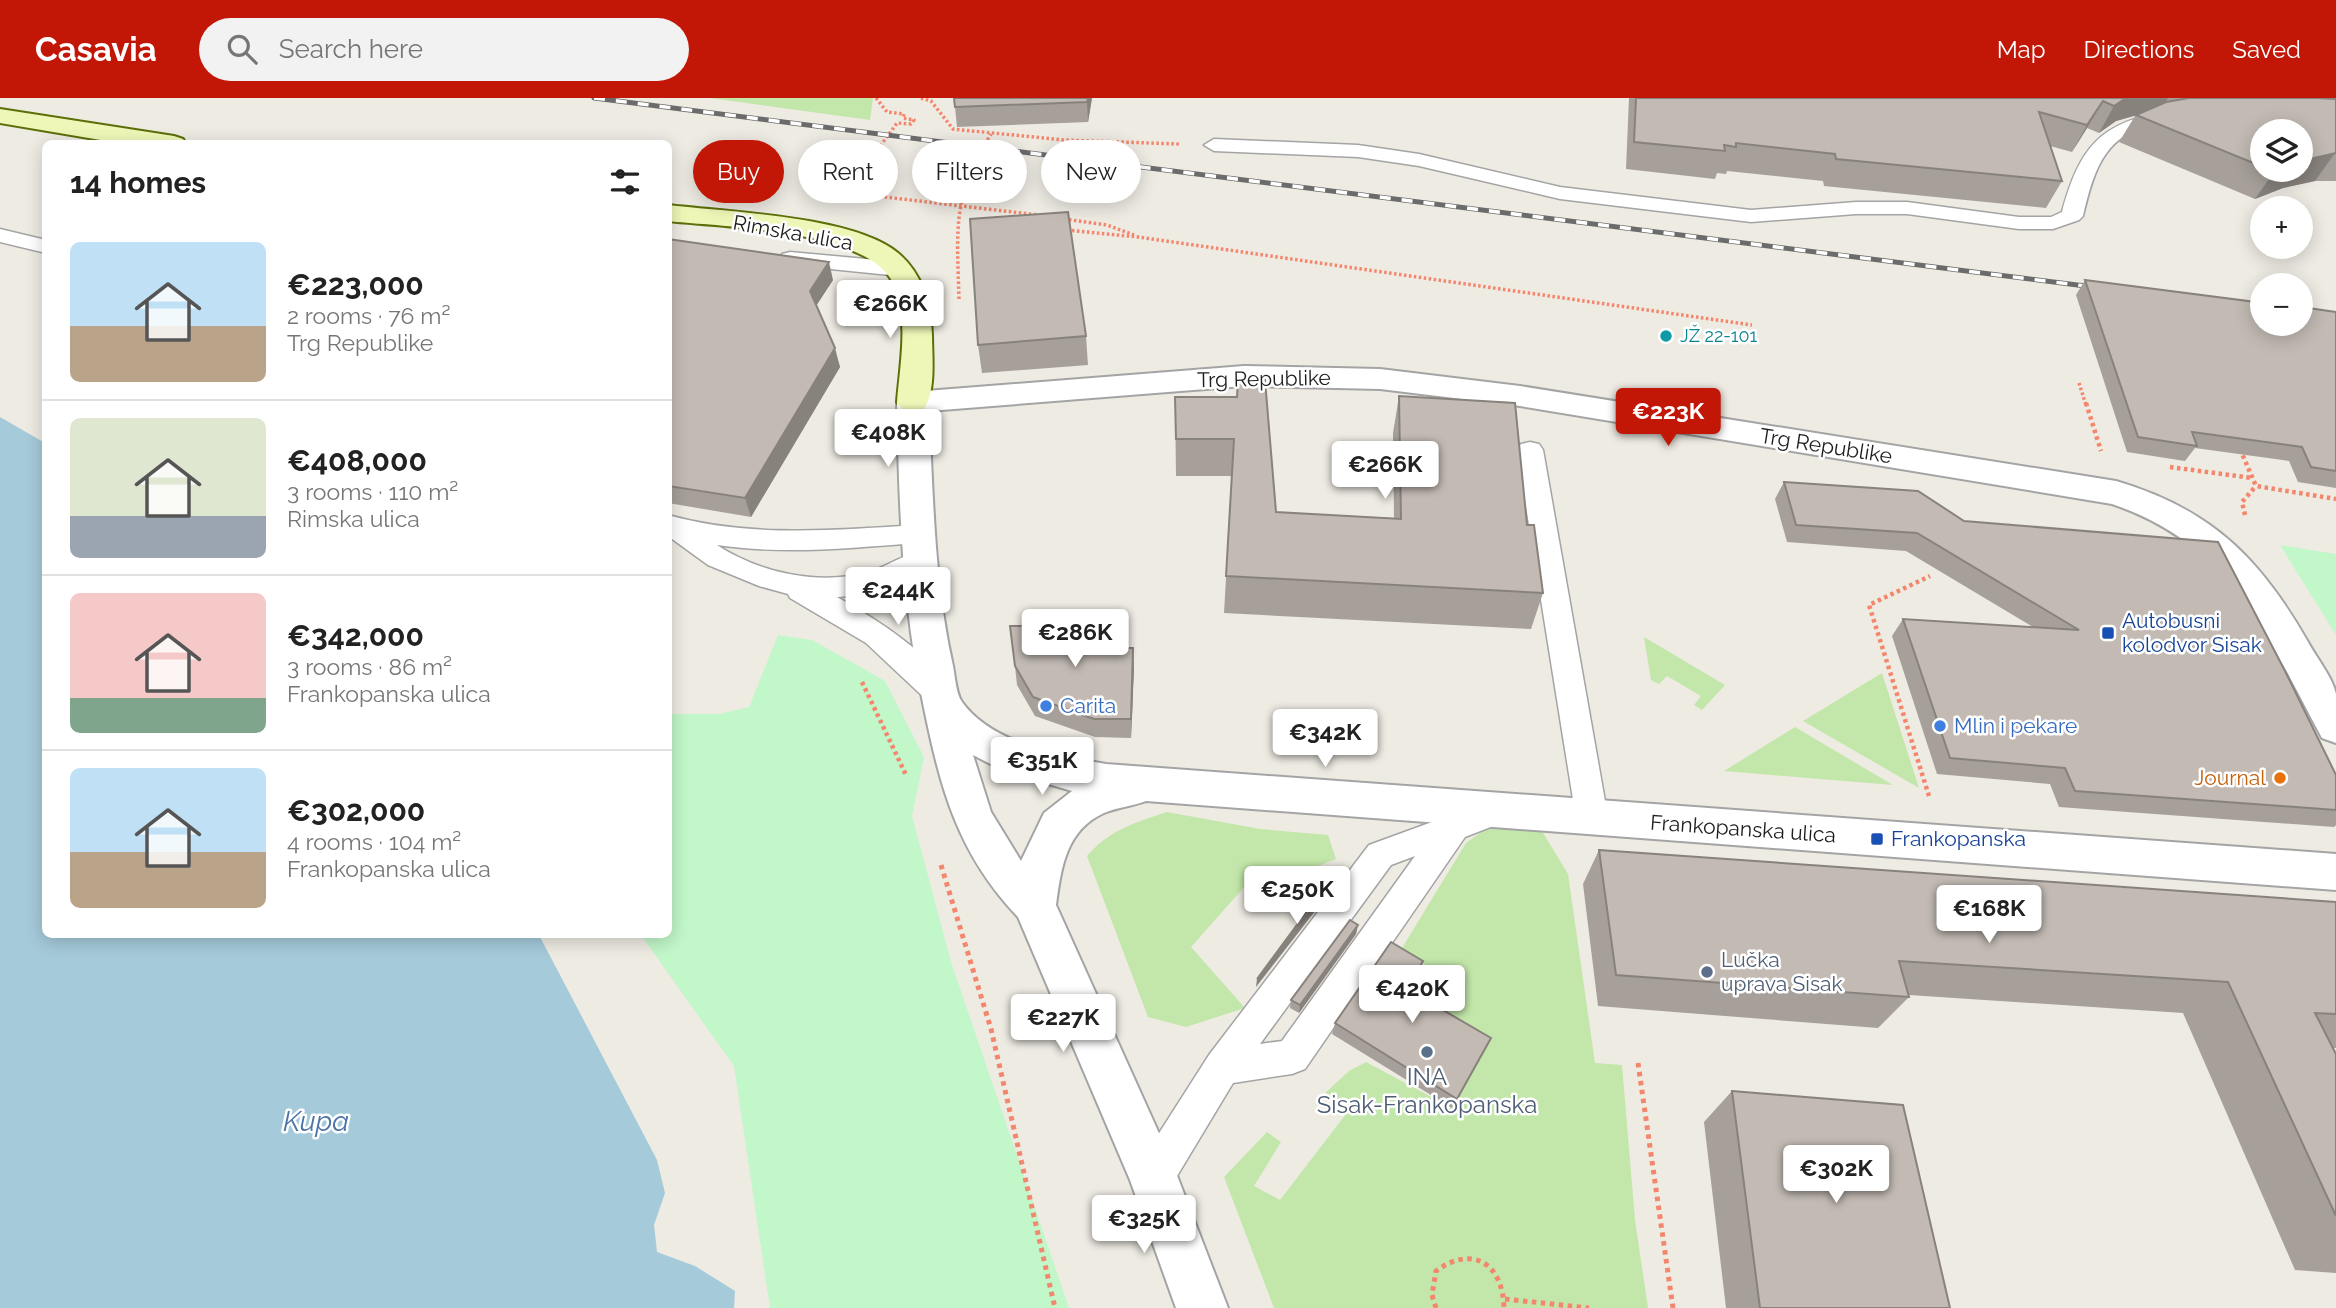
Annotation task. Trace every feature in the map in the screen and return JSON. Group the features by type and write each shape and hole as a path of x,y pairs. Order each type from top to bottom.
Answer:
{"main road":[{"path":"0,116 149,140"},
{"name":"Rimska ulica","path":"672,213 815,233 853,242 880,253 899,269"},
{"path":"899,269 909,286 914,306 916,362 913,402"}],"street":[{"name":"Trg Republike","path":"913,402 1244,376 1380,379 1520,396 2116,493 2173,517 2231,559 2272,616 2336,727"},
{"path":"913,402 918,547 928,638 958,778 973,818 1010,880 1034,905 1154,1177 1202,1308"},
{"name":"Frankopanska ulica","path":"943,702 971,735 1021,763 1106,781 1495,812 2336,872"},
{"name":"Frankopanska ulica","path":"1034,905 1039,867 1056,826 1085,802 1108,792 1149,786"}],"lane":[{"path":"1214,145 1358,151 1419,160 1560,193 1751,216 1856,208 1907,208 1993,221 2053,223 2072,216 2081,178 2092,154 2113,133 2157,119 2182,117"},
{"path":"0,235 42,246"},
{"path":"771,257 899,269"},
{"path":"1530,450 1592,818"},
{"path":"674,527 749,540 918,547"},
{"path":"674,527 715,556 752,575 787,585 838,609 901,652 943,702"},
{"path":"787,585 857,587 883,581 918,547"},
{"path":"1154,1177 1222,1067 1380,855 1495,812"},
{"path":"1222,1067 1292,1057 1455,825"}],"path":[{"path":"876,98 887,112 904,114 903,118 914,120 911,124 897,123 850,188 836,186 834,191 1042,216"},
{"path":"921,98 931,102 953,129 1063,141 1214,145"},
{"path":"959,302 962,189 973,160 991,134"},
{"path":"1055,218 1107,225 1138,237"},
{"path":"1060,230 1138,237 1752,325"},
{"path":"2236,441 2256,486 2336,499"},
{"path":"2157,465 2252,478"},
{"path":"1930,576 1869,605 1943,844"},
{"path":"861,681 911,786"},
{"path":"939,859 956,907 1013,1114 1055,1308"},
{"path":"1638,1063 1673,1308"},
{"path":"1436,1308 1432,1295 1436,1272 1452,1259 1464,1256 1486,1264 1503,1286 1504,1308"},
{"path":"1505,1299 1589,1308"}],"green space":[{"path":"710,98 873,98 870,120"},
{"path":"2280,545 2336,554 2336,635"},
{"path":"778,635 812,640 885,681 924,757 912,816 951,962 1069,1308 770,1308 734,1066 643,938 672,938 672,714 719,714 749,707"},
{"path":"1644,637 1725,685 1702,710 1694,705 1701,696 1667,676 1659,684 1651,680"},
{"path":"1882,673 1919,788 1803,721"},
{"path":"1795,727 1893,785 1724,771"},
{"path":"1167,812 1260,829 1328,835 1336,859 1305,871 1262,867 1191,947 1245,1008 1186,1027 1148,1017 1087,856 1114,833"},
{"path":"1500,819 1537,823 1568,874 1595,1063 1622,1065 1635,1220 1648,1308 1274,1308 1224,1177 1267,1132 1281,1142 1254,1186 1280,1200 1346,1114 1325,1093 1349,1071 1366,1062 1452,1108 1420,997 1435,972 1402,948 1466,843"}],"water":[{"name":"Kupa","path":"0,417 42,441 42,938 541,938 657,1160 665,1193 654,1225 657,1252 695,1266 735,1291 734,1308 0,1308"}],"building":[{"path":"954,98 1088,98 1087,102 955,107"},
{"path":"1636,98 2126,98 2114,106 2103,101 2087,125 2039,112 2062,181 1836,159 1835,154 1736,143 1736,147 1724,145 1725,151 1634,142"},
{"path":"2189,98 2336,99 2336,153 2313,158 2313,119 2250,119 2250,162 2136,115 2166,102"},
{"path":"1068,212 1086,336 978,345 970,219"},
{"path":"672,240 829,262 810,291 835,348 745,498 672,487"},
{"path":"2085,280 2250,301 2250,336 2313,336 2313,309 2336,312 2336,471 2311,467 2302,447 2192,432 2197,446 2138,437"},
{"path":"1238,380 1265,380 1276,512 1401,519 1399,396 1515,403 1527,525 1534,525 1543,593 1226,576 1234,439 1176,439 1175,397 1237,397"},
{"path":"1784,482 1918,491 1964,521 2218,542 2336,775 2336,810 2075,791 2065,768 1950,758 1903,619 2079,630 1917,533 1796,525"},
{"path":"1010,626 1107,626 1106,648 1133,648 1131,719 1094,719 1033,697 1015,666"},
{"path":"1599,850 2336,902 2336,1014 2315,1013 2336,1054 2336,1216 2228,982 1899,961 1909,997 1616,975"},
{"path":"1316,899 1318,901 1257,979"},
{"path":"1350,920 1358,925 1300,1005 1291,1000"},
{"path":"1391,942 1423,961 1407,989 1491,1038 1457,1099 1335,1023"},
{"path":"1732,1091 1903,1105 1950,1308 1760,1308"}],"railway":[{"path":"594,98 2101,288"}],"place":[{"name":"JŽ 22-101","path":"1666,336"},
{"name":"Autobusni kolodvor Sisak","path":"2108,633"},
{"name":"Carita","path":"1046,706"},
{"name":"Mlin i pekare","path":"1940,726"},
{"name":"Journal","path":"2280,778"},
{"name":"Frankopanska","path":"1877,839"},
{"name":"Lučka uprava Sisak","path":"1707,972"},
{"name":"INA Sisak-Frankopanska","path":"1427,1052"}]}
